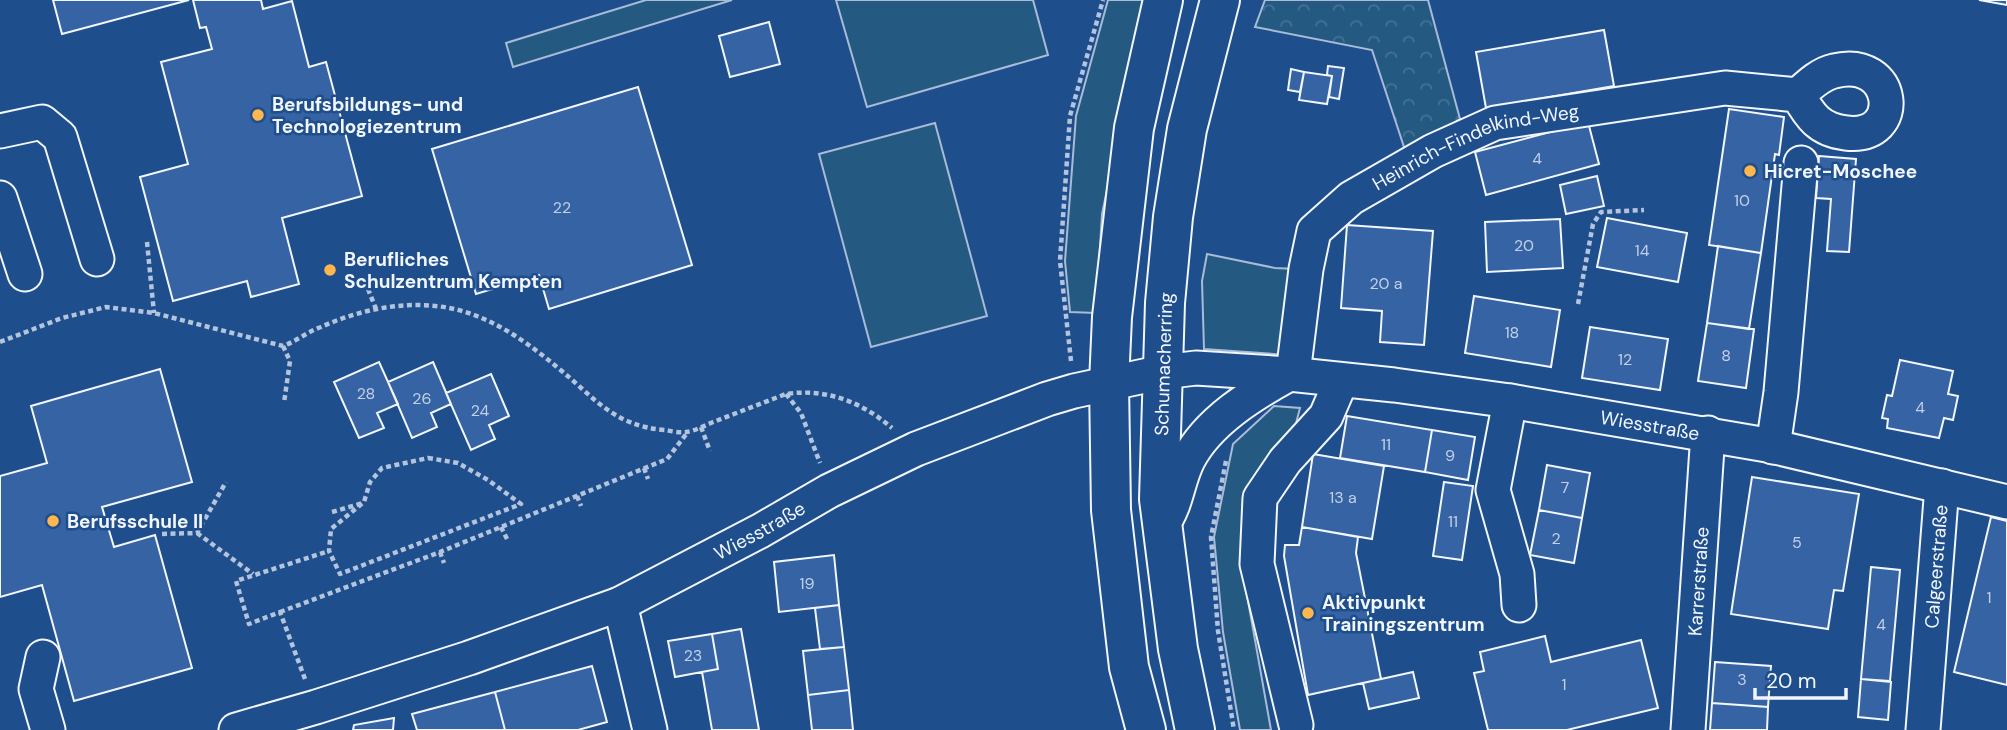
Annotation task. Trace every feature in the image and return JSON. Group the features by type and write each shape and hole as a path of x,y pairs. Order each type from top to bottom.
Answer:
{"main road":[{"path":"1146,730 1129,667 1111,510 1091,387 1112,317 1134,128 1163,0"},
{"name":"Schumacherring","path":"1195,730 1178,649 1159,499 1165,303 1186,129 1220,0"}],"street":[{"name":"Heinrich-Findelkind-Weg","path":"1292,374 1306,269 1314,231 1350,198 1433,151 1495,123 1725,88 1798,95"},
{"path":"0,131 42,122 60,137 97,259"},
{"path":"1773,447 1781,392 1801,163"},
{"path":"0,198 25,274"},
{"name":"Wiesstraße","path":"236,730 316,719 469,658 620,604 760,531 829,491 916,449 1091,387 1163,372 1196,368 1292,374 1510,401 1708,433 2007,502"},
{"path":"1163,525 1171,513 1188,460 1210,430 1260,390 1292,374"},
{"path":"1296,725 1257,564 1260,498 1285,461 1326,416 1341,381"},
{"path":"1510,401 1493,490 1517,574 1518,605"},
{"name":"Karrerstraße","path":"1688,730 1708,433"},
{"name":"Calgeerstraße","path":"1923,730 1942,486"},
{"path":"620,604 650,730"},
{"path":"43,657 36,689 48,730"}],"path":[{"path":"1091,387 1060,261 1070,116 1103,0"},
{"path":"1578,304 1593,224 1601,212 1644,210"},
{"path":"147,242 154,313"},
{"path":"368,289 376,309"},
{"path":"0,342 62,318 106,307 154,313 283,346 299,341 318,328 348,316 376,309 434,306 459,310 487,320 511,333 608,412 628,423 649,429 687,432 786,394 801,391 844,398 875,413 916,449"},
{"path":"283,346 290,361 284,403"},
{"path":"786,394 802,413 810,431 829,491"},
{"path":"701,426 710,451"},
{"path":"329,551 236,580 249,624 440,552 667,459 687,432"},
{"path":"428,458 458,463 488,480 521,504 341,574 329,551 331,529 364,502 370,482 382,468 428,458"},
{"path":"644,468 648,479"},
{"path":"197,533 226,482"},
{"path":"577,496 582,506"},
{"path":"332,512 364,502"},
{"path":"501,527 507,539"},
{"path":"162,534 197,533 254,575"},
{"path":"440,552 444,563"},
{"path":"389,557 394,569"},
{"path":"280,612 316,719"}],"green space":[{"path":"646,0 732,0 513,67 506,43"},
{"path":"836,0 1033,0 1048,55 867,107"},
{"path":"1108,0 1147,0 1102,214 1096,313 1070,312 1065,261 1076,116"},
{"path":"1265,0 1428,0 1460,119 1406,153 1372,50 1255,27"},
{"path":"935,123 987,316 871,347 819,154"},
{"path":"1207,254 1275,268 1296,269 1288,355 1204,349 1202,281"},
{"path":"1274,406 1300,408 1293,435 1242,567 1271,730 1240,730 1223,632 1214,537 1233,444"}],"building":[{"path":"53,0 189,0 62,34"},
{"name":"Berufsbildungs- und Technologiezentrum","path":"193,0 261,0 263,9 292,1 309,67 326,62 362,196 282,218 299,284 251,297 247,281 173,301 140,177 188,164 161,62 212,49 206,27 200,28"},
{"path":"1979,0 2007,0 2007,5"},
{"path":"769,22 780,64 730,77 719,36"},
{"path":"1604,30 1614,86 1486,108 1476,52"},
{"path":"1328,66 1344,68 1339,99 1329,97 1332,76 1327,75"},
{"path":"1291,69 1304,72 1300,92 1288,90"},
{"path":"1304,72 1332,76 1327,104 1299,100"},
{"path":"638,87 692,265 549,309 539,275 476,294 432,149"},
{"path":"1729,109 1784,117 1779,155 1775,154 1761,253 1709,245"},
{"path":"1588,122 1599,164 1486,195 1475,152"},
{"path":"1819,156 1856,159 1849,252 1827,251 1831,199 1816,198"},
{"path":"1597,176 1604,206 1566,214 1560,185"},
{"path":"1607,218 1687,233 1678,282 1597,267"},
{"path":"1560,219 1563,268 1487,272 1485,222"},
{"path":"1347,225 1433,231 1424,345 1380,342 1382,311 1341,308"},
{"path":"1718,246 1761,253 1749,329 1707,323"},
{"path":"1474,296 1560,310 1551,367 1465,353"},
{"path":"1707,323 1754,329 1746,388 1698,381"},
{"path":"1590,327 1668,339 1660,390 1582,378"},
{"path":"1900,360 1953,371 1948,394 1958,396 1953,420 1944,418 1939,438 1887,428 1888,419 1882,418 1887,395 1892,396"},
{"path":"379,362 398,404 377,413 384,428 359,438 334,382"},
{"path":"433,362 451,404 431,413 437,427 412,438 388,382"},
{"name":"Berufsschule II","path":"160,369 192,482 102,507 114,547 155,535 192,668 74,701 42,585 0,597 0,476 47,463 31,406"},
{"path":"491,374 509,416 489,425 495,439 471,450 446,393"},
{"path":"1347,416 1432,430 1425,472 1340,458"},
{"path":"1432,430 1475,437 1468,480 1425,472"},
{"path":"1313,454 1384,466 1372,539 1302,527"},
{"path":"1547,465 1590,473 1582,518 1539,510"},
{"path":"1752,477 1859,494 1843,591 1834,590 1828,629 1731,614"},
{"path":"1444,482 1473,486 1462,560 1433,556"},
{"path":"1539,510 1582,518 1574,563 1530,555"},
{"path":"1991,517 2007,521 2007,685 1954,672"},
{"path":"1302,527 1358,537 1356,553 1381,679 1308,695 1284,556 1285,545 1299,545"},
{"path":"834,555 839,605 779,612 774,562"},
{"path":"1871,567 1900,570 1890,681 1861,679"},
{"path":"839,605 844,647 820,649 815,608"},
{"path":"741,629 759,730 712,730 702,672 718,669 712,634"},
{"path":"712,634 718,669 675,677 668,641"},
{"path":"1545,636 1551,662 1641,640 1658,708 1567,730 1488,730 1474,673 1484,671 1480,652"},
{"path":"844,647 849,690 808,695 803,651"},
{"path":"1715,662 1771,666 1768,707 1712,703"},
{"path":"592,666 607,722 578,730 505,730 495,692"},
{"path":"1413,672 1419,698 1369,709 1363,683"},
{"path":"1861,679 1891,682 1888,720 1858,717"},
{"path":"849,690 853,730 812,730 808,695"},
{"path":"495,692 505,730 417,730 412,714"},
{"path":"1712,703 1768,707 1767,730 1710,730"},
{"path":"394,718 393,730 353,730 354,725"}],"place":[{"name":"Berufsbildungs- und Technologiezentrum","path":"258,115"},
{"name":"Hicret-Moschee","path":"1750,171"},
{"name":"Berufliches Schulzentrum Kempten","path":"330,270"},
{"name":"Berufsschule II","path":"53,521"},
{"name":"Aktivpunkt Trainingszentrum","path":"1308,613"}]}
